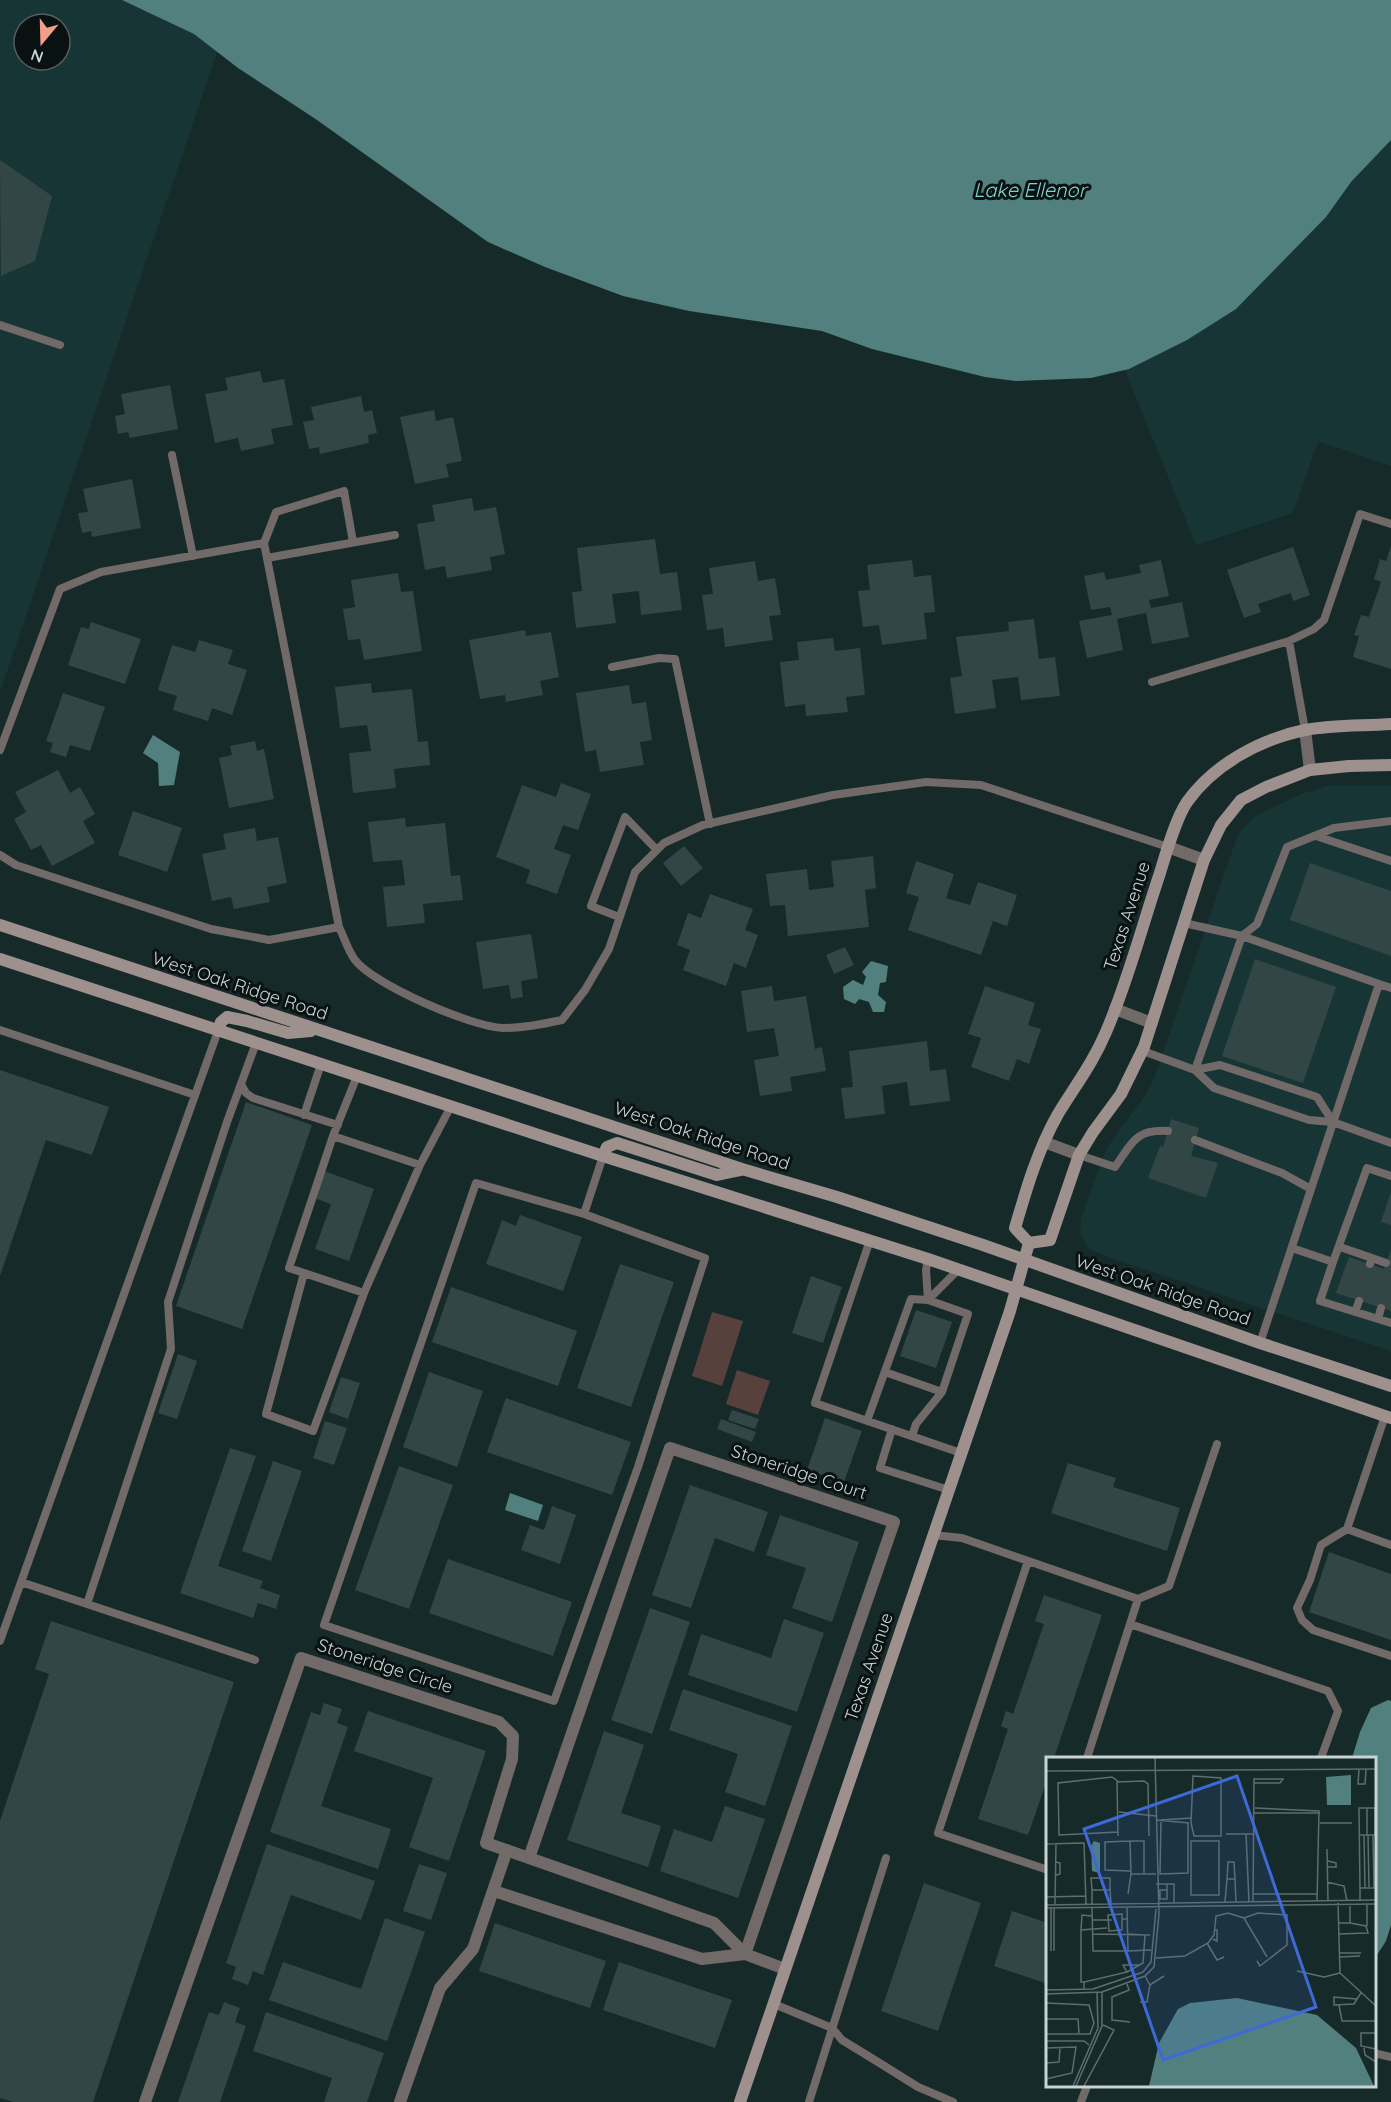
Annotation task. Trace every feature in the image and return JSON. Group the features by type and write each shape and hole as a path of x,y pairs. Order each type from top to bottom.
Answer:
{"street":[{"name":"Texas Avenue","path":"740,2102 1016,1290 1029,1243 1015,1228 1023,1200 1044,1142 1059,1113 1089,1068 1115,1009 1168,847 1186,803 1207,778 1238,756 1262,744 1305,730 1391,724"},
{"path":"1305,730 1310,770"},
{"path":"1029,1243 1050,1240 1079,1155 1121,1094 1143,1051 1204,860 1221,825 1241,800 1266,787 1310,770 1391,765"},
{"path":"1168,847 1204,860"},
{"name":"West Oak Ridge Road","path":"0,925 742,1169 837,1197 1391,1386"},
{"path":"0,959 603,1156 959,1269 1388,1417"},
{"path":"1115,1009 1152,1023"},
{"path":"218,1031 226,1017 288,1034 315,1030"},
{"path":"1044,1142 1079,1155"},
{"path":"603,1156 607,1147 617,1143 717,1175 742,1169"},
{"name":"Stoneridge Court","path":"529,1858 670,1448 894,1522 745,1954"},
{"name":"Stoneridge Circle","path":"145,2102 301,1658 499,1722 513,1736 512,1758 486,1843 507,1850"},
{"path":"400,2102 440,1988 473,1949 507,1850 714,1923 745,1954 785,1969"},
{"path":"494,1891 702,1959 745,1954"}],"lane":[{"path":"0,325 60,345"},
{"path":"172,455 193,556"},
{"path":"353,542 344,491 276,512 264,543 339,927 355,960 375,977 403,993 458,1016 501,1028 527,1027 562,1020 585,990 609,949 635,872 664,843 710,824 833,795 926,782 981,785 1168,847"},
{"path":"1152,682 1289,641 1314,629 1324,620 1360,514 1391,524"},
{"path":"267,558 395,535"},
{"path":"0,750 60,588 101,572 264,543"},
{"path":"1289,641 1305,730"},
{"path":"612,667 659,658 675,659 710,824"},
{"path":"620,917 591,906 625,817 657,850"},
{"path":"1195,1070 1242,936 1257,924 1287,848 1334,828 1391,821"},
{"path":"1316,836 1391,861"},
{"path":"0,855 16,864 211,929 269,940 339,927"},
{"path":"1184,923 1242,936 1391,988"},
{"path":"1260,1343 1379,984"},
{"path":"0,1030 195,1095"},
{"path":"0,1641 218,1031"},
{"path":"87,1604 171,1349 168,1302 227,1122 256,1043"},
{"path":"1143,1051 1195,1070 1214,1088 1309,1120 1333,1122 1391,1143"},
{"path":"304,1115 321,1064"},
{"path":"1195,1070 1220,1065 1317,1097 1333,1122"},
{"path":"357,1076 333,1136 289,1268 364,1293"},
{"path":"242,1086 253,1098 338,1125"},
{"path":"304,1273 266,1414 313,1431 364,1293 420,1165 451,1106"},
{"path":"1079,1155 1115,1167 1143,1133 1152,1130 1168,1131"},
{"path":"333,1136 420,1165"},
{"path":"1195,1140 1282,1173 1311,1189"},
{"path":"584,1214 603,1156"},
{"path":"1391,1176 1367,1168 1320,1301 1391,1323"},
{"path":"476,1183 584,1214 705,1258 638,1467 554,1701 324,1625 476,1183"},
{"path":"870,1240 815,1403 961,1453"},
{"path":"1340,1247 1371,1261 1386,1263"},
{"path":"1293,1248 1333,1262"},
{"path":"928,1259 926,1270 928,1300"},
{"path":"928,1300 959,1269"},
{"path":"867,1421 911,1299 928,1300 968,1314 942,1392 916,1424 912,1436"},
{"path":"1355,1311 1359,1301"},
{"path":"1378,1319 1381,1308"},
{"path":"885,1372 942,1392"},
{"path":"1388,1417 1347,1529 1321,1545 1310,1580 1297,1608 1302,1620 1313,1630 1391,1656"},
{"path":"892,1430 880,1468 949,1490"},
{"path":"933,1535 963,1538 1138,1599 1168,1586 1217,1444"},
{"path":"1347,1529 1391,1545"},
{"path":"1028,1561 938,1833 1046,1870"},
{"path":"21,1582 255,1660"},
{"path":"1087,1757 1138,1599"},
{"path":"1130,1624 1328,1691 1338,1711 1322,1757"},
{"path":"809,2102 886,1858"},
{"path":"774,2004 832,2028 842,2040 918,2087 953,2102"},
{"path":"1376,2053 1391,2056"},
{"path":"1082,2102 1086,2087"}],"shaded area":[{"path":"0,0 220,0 232,8 0,692"},
{"path":"1391,13 1391,466 1318,441 1293,513 1196,545 1089,282"},
{"path":"1328,786 1391,786 1391,1351 1108,1257 1092,1250 1080,1233 1081,1219 1109,1145 1146,1094 1155,1076 1236,840 1242,829 1256,816 1301,794"},
{"path":"712,1312 743,1321 722,1386 692,1376"},
{"path":"737,1370 770,1381 758,1415 726,1404"}],"water":[{"name":"Lake Ellenor","path":"122,0 1391,0 1391,140 1351,182 1326,217 1236,309 1187,340 1129,369 1091,378 1015,381 985,377 872,349 822,331 689,311 623,296 545,267 488,242 317,120 238,68 194,34"},
{"path":"153,735 180,752 174,785 159,786 158,763 143,753"},
{"path":"871,961 888,966 886,982 880,983 878,995 886,1002 884,1012 873,1012 869,1002 859,999 855,1004 844,999 843,987 853,980 863,985 866,977 862,972"},
{"path":"510,1493 543,1505 538,1521 505,1510"},
{"path":"1388,1700 1391,1701 1391,1925 1386,1941 1376,1956 1376,1757 1352,1757 1371,1708"}],"building":[{"path":"0,160 52,196 35,261 1,276"},
{"path":"260,371 263,383 284,379 293,425 271,429 274,444 241,451 238,438 215,443 205,394 228,390 225,378"},
{"path":"170,385 178,429 130,438 128,432 118,434 115,416 125,414 121,394"},
{"path":"361,396 364,412 372,410 377,433 368,435 369,443 320,454 319,447 309,449 303,422 314,420 311,407"},
{"path":"434,410 436,421 453,417 462,461 446,464 449,477 415,484 400,417"},
{"path":"132,479 141,528 92,537 91,531 82,533 78,513 88,512 83,489"},
{"path":"472,498 474,511 496,507 505,554 490,557 492,570 447,578 445,566 425,570 417,524 435,521 432,505"},
{"path":"655,539 660,574 677,572 682,610 641,615 639,591 612,594 616,623 576,628 572,592 582,591 577,548"},
{"path":"1391,546 1391,669 1353,657 1359,636 1354,635 1361,615 1369,617 1381,582 1374,579 1380,559 1386,561"},
{"path":"1293,547 1310,595 1293,601 1291,593 1258,604 1261,612 1244,618 1227,570"},
{"path":"912,560 914,577 931,575 935,612 924,613 927,639 882,645 879,625 863,627 858,591 870,590 867,565"},
{"path":"1161,560 1169,596 1149,600 1151,608 1182,602 1189,637 1152,644 1146,613 1117,619 1123,650 1087,658 1079,621 1112,615 1110,607 1091,610 1084,576 1104,572 1106,580 1141,573 1139,565"},
{"path":"755,561 758,581 775,578 781,615 769,616 773,640 725,647 723,628 707,630 702,595 713,594 709,568"},
{"path":"398,573 401,592 413,591 422,651 364,660 360,639 348,640 343,609 355,607 351,580"},
{"path":"1034,619 1039,659 1055,657 1060,696 1021,700 1018,677 992,680 996,708 955,714 950,678 962,676 956,637 1009,631 1008,622"},
{"path":"91,622 141,639 125,684 68,665 81,627 89,629"},
{"path":"525,630 526,636 551,632 559,677 540,681 543,695 506,702 505,695 480,699 469,640"},
{"path":"833,638 835,651 860,648 865,695 846,697 848,712 806,716 805,704 785,707 780,662 799,660 797,642"},
{"path":"199,640 233,650 228,664 247,670 232,715 212,708 208,721 173,710 177,696 158,690 172,645 195,652"},
{"path":"371,683 372,693 412,689 418,742 428,741 430,765 394,769 396,788 353,793 349,753 371,751 367,725 340,728 335,687"},
{"path":"629,685 632,704 646,702 652,740 640,742 644,765 600,772 596,750 585,752 576,693"},
{"path":"63,693 105,707 90,751 70,745 66,757 50,752 53,743 46,741"},
{"path":"255,741 257,751 264,749 274,799 229,808 219,758 232,755 230,746"},
{"path":"58,770 70,793 80,787 95,814 83,821 95,843 52,866 41,845 31,850 14,819 26,812 15,792"},
{"path":"561,783 591,794 578,830 563,825 554,849 571,855 557,894 526,883 530,870 496,857 522,785 556,797"},
{"path":"133,811 182,828 167,872 118,855"},
{"path":"405,818 406,827 445,823 451,876 460,875 463,900 423,904 425,923 387,927 383,887 405,885 402,860 373,862 368,822"},
{"path":"255,828 257,841 278,837 287,883 267,887 270,902 234,909 231,897 212,901 202,854 226,849 223,834"},
{"path":"684,846 703,868 681,886 663,863"},
{"path":"873,856 876,888 865,890 869,927 788,936 785,905 770,906 766,874 807,869 809,890 834,887 831,861"},
{"path":"916,861 954,874 946,898 970,905 978,882 1017,895 1007,926 993,921 981,955 908,930 919,897 906,893"},
{"path":"1310,863 1391,891 1391,956 1290,920"},
{"path":"710,894 753,909 745,930 758,935 746,968 734,963 726,986 683,970 690,950 677,945 688,913 701,918"},
{"path":"531,934 538,978 521,981 523,997 511,999 509,985 483,989 476,942"},
{"path":"845,947 854,965 834,974 826,955"},
{"path":"1255,959 1336,987 1303,1083 1222,1056"},
{"path":"772,986 774,1001 806,996 815,1049 822,1047 826,1071 790,1077 792,1091 760,1096 754,1060 779,1056 774,1028 747,1032 741,991"},
{"path":"985,986 1035,1003 1028,1025 1041,1029 1029,1064 1017,1059 1009,1081 971,1067 981,1038 968,1034"},
{"path":"927,1041 930,1071 946,1069 950,1101 910,1106 907,1082 882,1086 885,1114 845,1119 841,1088 853,1087 849,1051"},
{"path":"0,1070 109,1107 92,1155 46,1140 0,1276"},
{"path":"246,1102 312,1125 242,1329 176,1306"},
{"path":"1171,1119 1199,1128 1191,1156 1218,1163 1206,1198 1148,1178 1160,1146 1163,1147"},
{"path":"324,1171 374,1189 349,1261 315,1249 331,1204 314,1198"},
{"path":"1391,1192 1391,1225 1381,1222"},
{"path":"520,1215 582,1237 563,1291 486,1264 502,1220 516,1226"},
{"path":"1391,1250 1391,1311 1336,1293 1349,1257 1384,1269"},
{"path":"620,1264 674,1282 631,1407 577,1388"},
{"path":"811,1276 842,1287 823,1343 792,1333"},
{"path":"451,1287 577,1331 558,1386 432,1342"},
{"path":"916,1310 952,1322 936,1368 900,1356"},
{"path":"178,1354 197,1361 177,1419 158,1413"},
{"path":"429,1372 483,1391 457,1467 403,1447"},
{"path":"341,1377 360,1383 348,1419 329,1412"},
{"path":"506,1398 631,1442 612,1495 487,1452"},
{"path":"732,1410 759,1419 755,1429 728,1420"},
{"path":"825,1418 862,1431 844,1482 807,1470"},
{"path":"721,1419 756,1432 752,1442 717,1429"},
{"path":"325,1421 347,1428 334,1465 313,1458"},
{"path":"230,1448 256,1456 218,1566 263,1581 260,1588 280,1595 276,1609 258,1603 253,1618 180,1593"},
{"path":"273,1461 302,1471 271,1561 242,1551"},
{"path":"1068,1463 1116,1478 1113,1487 1180,1508 1167,1551 1051,1513"},
{"path":"399,1466 453,1485 409,1609 355,1590"},
{"path":"690,1485 768,1512 754,1552 715,1538 691,1608 652,1595"},
{"path":"552,1506 576,1515 560,1564 521,1550 530,1525 544,1530"},
{"path":"780,1515 859,1542 832,1622 792,1608 806,1568 766,1555"},
{"path":"1329,1552 1391,1574 1391,1640 1309,1612"},
{"path":"448,1559 572,1602 553,1656 429,1613"},
{"path":"1044,1595 1102,1615 1054,1757 1046,1757 1046,1783 1028,1835 978,1819 1008,1729 1001,1726 1006,1711 1013,1714 1044,1624 1035,1621"},
{"path":"650,1608 690,1622 652,1734 611,1720"},
{"path":"784,1619 824,1633 797,1712 688,1675 701,1634 771,1658"},
{"path":"51,1621 234,1682 93,2102 13,2102 0,2098 0,1821 49,1674 35,1669"},
{"path":"683,1689 792,1726 765,1806 725,1792 738,1754 669,1730"},
{"path":"324,1703 342,1709 337,1723 348,1727 321,1806 391,1829 378,1869 270,1832 311,1712 320,1715"},
{"path":"368,1711 486,1751 449,1861 409,1847 433,1778 354,1751"},
{"path":"604,1731 644,1745 621,1813 661,1826 648,1867 567,1840"},
{"path":"725,1806 765,1819 738,1898 660,1871 674,1829 712,1842"},
{"path":"267,1844 375,1881 361,1920 291,1895 263,1975 253,1971 248,1985 232,1979 236,1967 226,1963"},
{"path":"419,1864 447,1873 431,1920 403,1911"},
{"path":"924,1883 981,1903 938,2031 881,2011"},
{"path":"1012,1911 1046,1922 1046,1983 994,1966"},
{"path":"385,1918 425,1932 387,2041 269,2000 283,1962 361,1989"},
{"path":"495,1923 606,1961 590,2008 479,1971"},
{"path":"619,1962 732,2000 715,2048 603,2010"},
{"path":"224,2002 240,2008 235,2022 246,2026 220,2102 178,2102 209,2012 219,2015"},
{"path":"266,2012 384,2053 367,2102 324,2102 332,2078 253,2051"}]}
